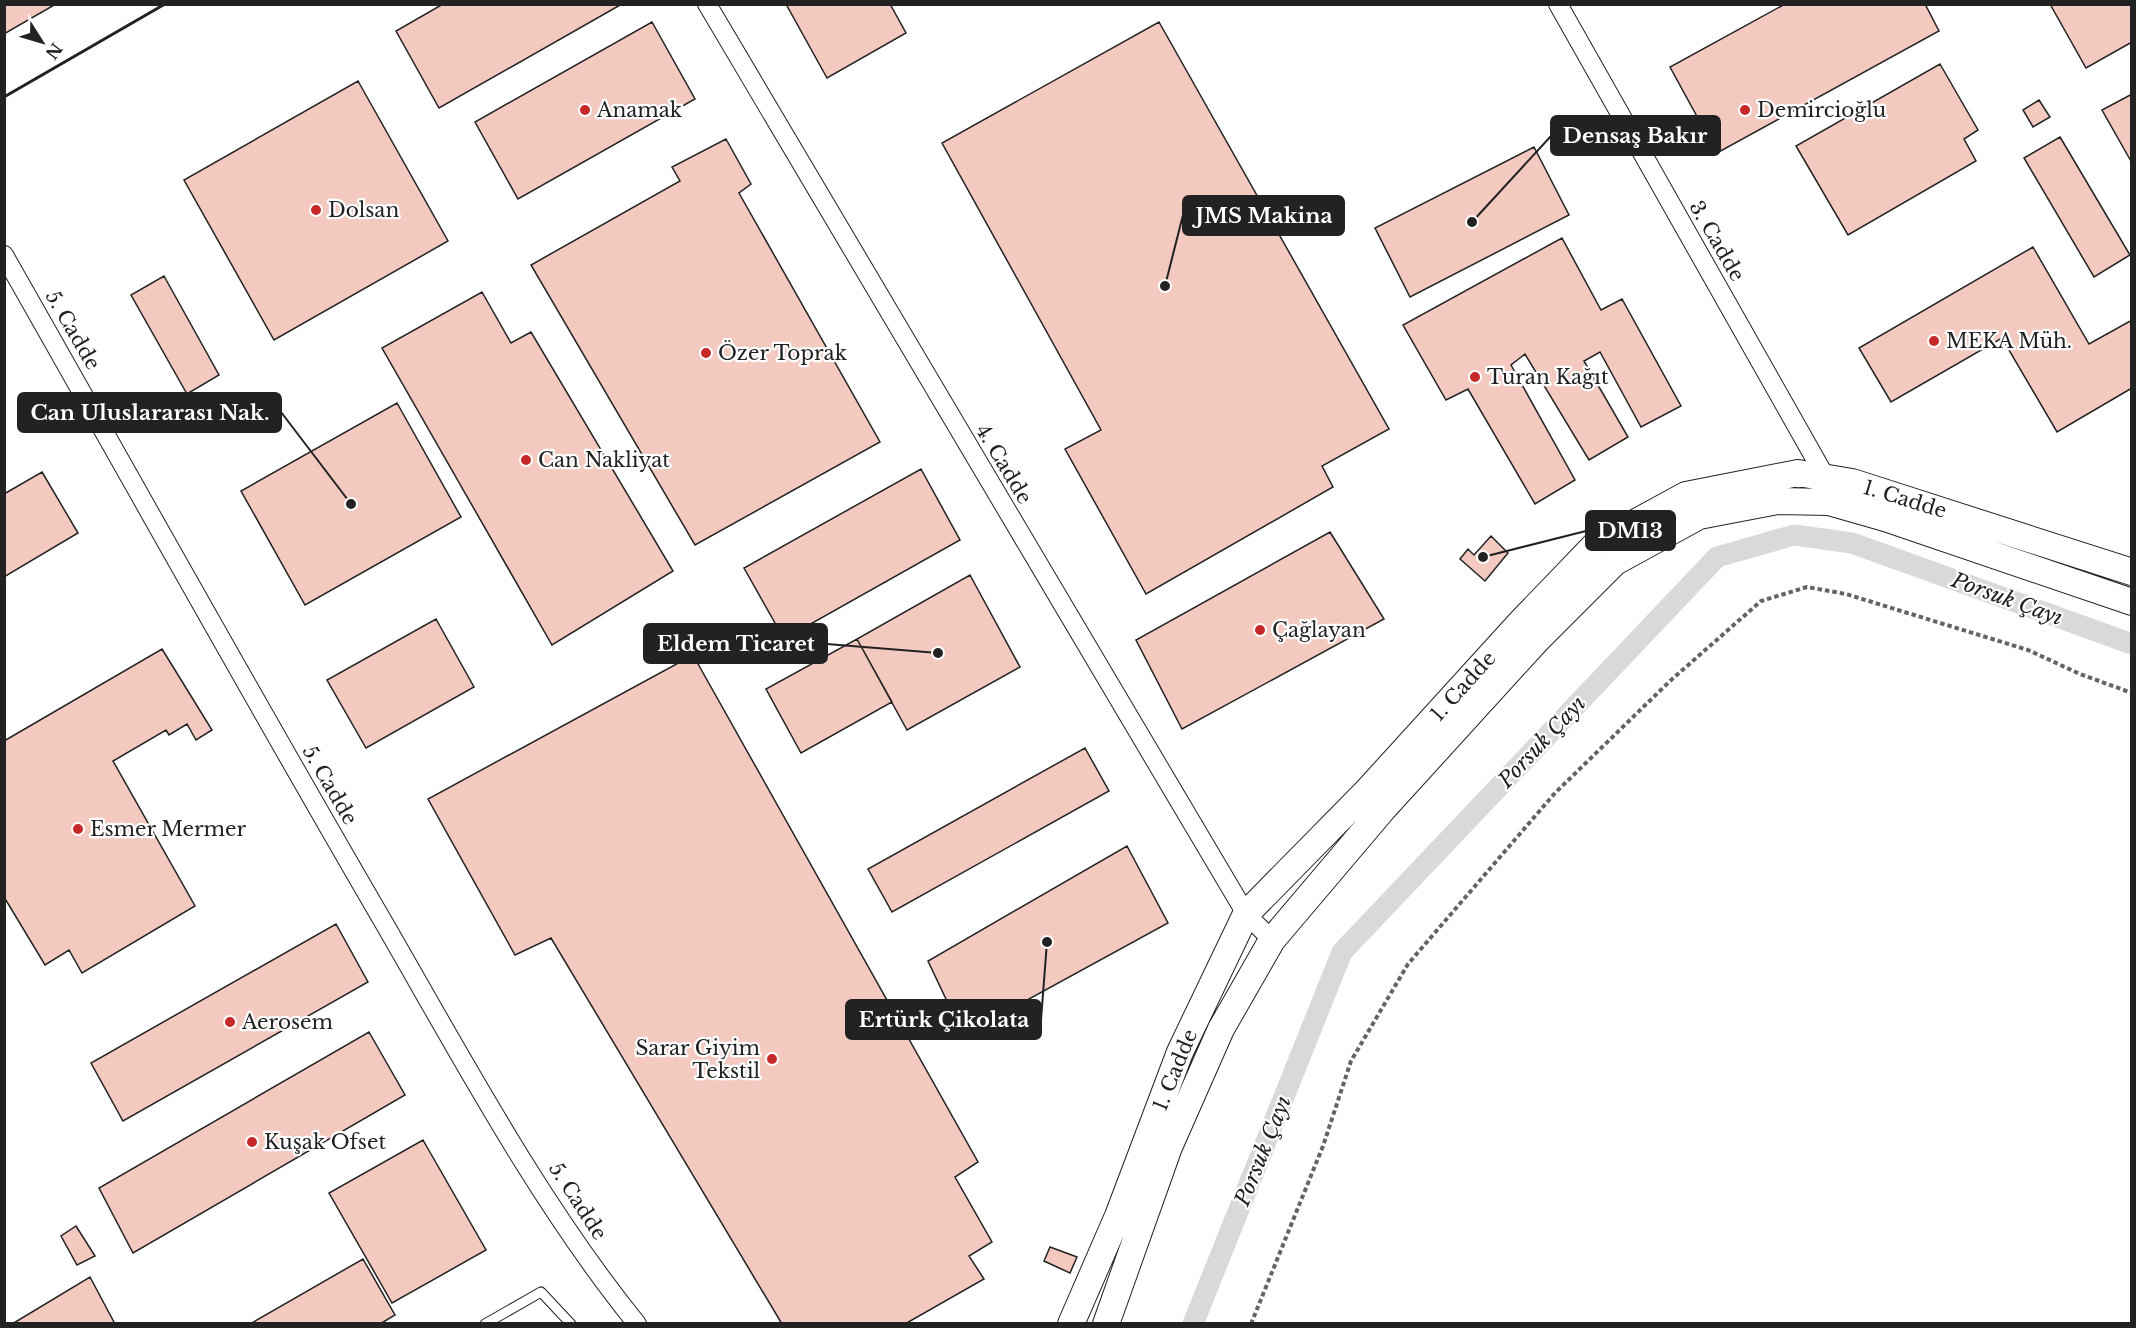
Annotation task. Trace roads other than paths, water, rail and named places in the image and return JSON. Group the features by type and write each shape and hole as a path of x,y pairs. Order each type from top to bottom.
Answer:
{"street":[{"name":"4. Cadde","path":"707,4 1246,914 1272,940"},
{"name":"3. Cadde","path":"1558,4 1828,490"},
{"name":"5. Cadde","path":"4,255 339,846 497,1118 604,1283 637,1323"},
{"name":"1. Cadde","path":"1071,1323 1118,1216 1180,1052 1246,914 1368,790 1520,623 1596,544 1686,495 1798,473 1885,518 2132,602"},
{"name":"1. Cadde","path":"1106,1323 1168,1147 1221,1029 1272,940 1390,801 1537,640 1615,562 1699,516 1828,490 1852,482 2132,572"}],"lane":[{"path":"485,1323 541,1292 572,1323"}],"waterway":[{"name":"Porsuk Çayı","path":"1193,1324 1342,952 1717,557 1794,535 1852,543 2132,644"}],"place":[{"name":"Anamak","path":"585,110"},
{"name":"Demircioğlu","path":"1745,110"},
{"name":"Dolsan","path":"316,210"},
{"name":"Densaş Bakır","path":"1472,222"},
{"name":"JMS Makina","path":"1165,286"},
{"name":"MEKA Müh.","path":"1934,341"},
{"name":"Özer Toprak","path":"706,353"},
{"name":"Turan Kağıt","path":"1475,377"},
{"name":"Can Nakliyat","path":"526,460"},
{"name":"Can Uluslararası Nak.","path":"351,504"},
{"name":"DM13","path":"1483,557"},
{"name":"Çağlayan","path":"1260,630"},
{"name":"Eldem Ticaret","path":"938,653"},
{"name":"Esmer Mermer","path":"78,829"},
{"name":"Ertürk Çikolata","path":"1047,942"},
{"name":"Aerosem","path":"230,1022"},
{"name":"Sarar Giyim Tekstil","path":"772,1059"},
{"name":"Kuşak Ofset","path":"252,1142"}]}
